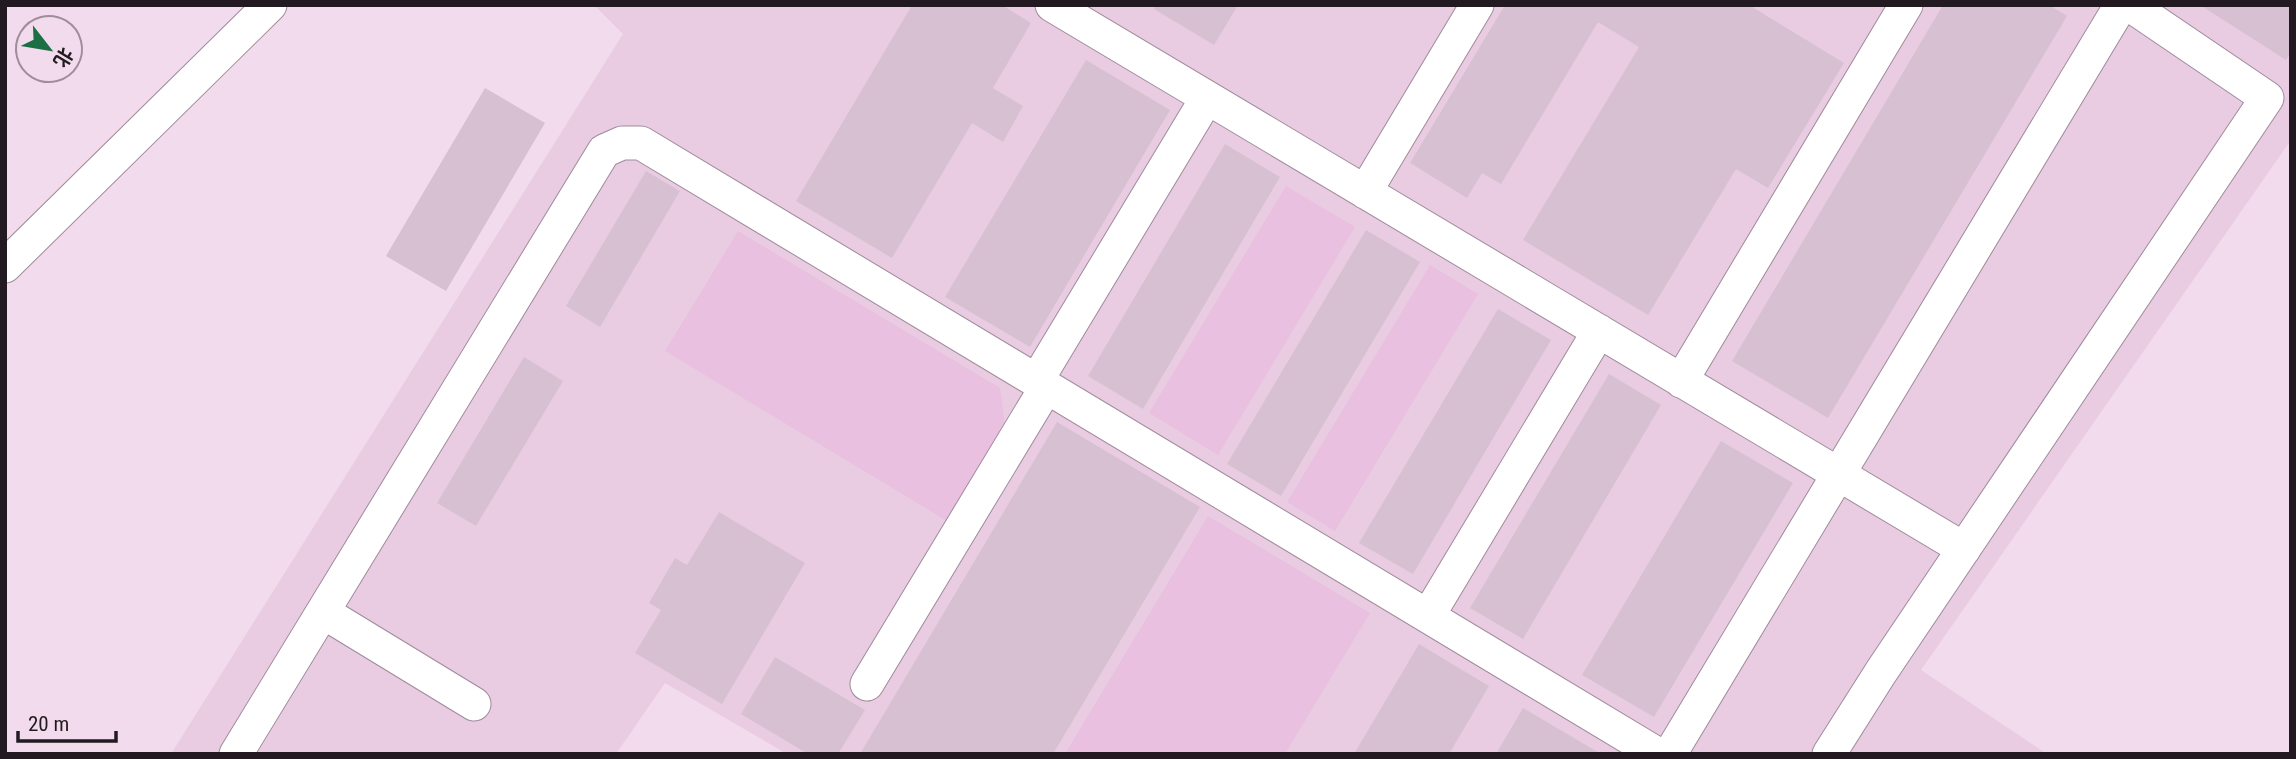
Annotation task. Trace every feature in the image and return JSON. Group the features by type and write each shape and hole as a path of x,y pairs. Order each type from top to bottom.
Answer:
{"street":[{"path":"5,267 270,5"},
{"path":"1052,5 1964,549"},
{"path":"1364,192 1477,5"},
{"path":"1681,380 1906,5"},
{"path":"1670,754 2121,5"},
{"path":"1829,754 2267,98 2130,5"},
{"path":"867,684 1207,98"},
{"path":"236,754 604,151 622,143 641,143 1657,754"},
{"path":"1428,616 1599,331"},
{"path":"323,612 474,704"}],"shaded area":[{"path":"594,5 2291,5 2291,140 1921,670 2047,754 787,754 665,683 616,754 171,754 623,34"},
{"path":"1286,186 1355,227 1218,455 1149,413"},
{"path":"738,231 1000,388 1005,426 947,521 665,351"},
{"path":"1430,265 1478,294 1335,531 1287,502"},
{"path":"1208,516 1370,613 1285,754 1065,754"}],"building":[{"path":"912,5 1002,5 1031,23 993,88 1023,106 1003,142 972,123 892,258 796,201"},
{"path":"1156,5 1238,5 1214,45 1154,9"},
{"path":"1505,5 1749,5 1844,63 1768,188 1736,169 1648,315 1523,240 1639,47 1598,22 1501,184 1482,173 1467,198 1410,163"},
{"path":"1943,5 2049,5 2067,16 1828,418 1732,361"},
{"path":"2200,5 2291,5 2291,51 2286,60"},
{"path":"1086,60 1170,110 1030,347 945,297"},
{"path":"485,88 545,123 446,291 386,256"},
{"path":"1225,144 1280,177 1143,409 1088,376"},
{"path":"646,171 680,191 600,327 566,306"},
{"path":"1366,230 1420,262 1281,496 1227,464"},
{"path":"1498,309 1551,340 1413,574 1359,543"},
{"path":"524,357 563,381 476,526 437,503"},
{"path":"1609,374 1661,405 1523,639 1470,608"},
{"path":"1057,422 1200,507 1053,754 860,754"},
{"path":"1721,441 1793,483 1654,717 1582,675"},
{"path":"719,512 805,563 722,704 635,653 661,610 649,603 675,558 687,565"},
{"path":"1419,644 1489,686 1449,754 1354,754"},
{"path":"775,657 865,710 838,754 808,754 741,714"},
{"path":"1523,708 1601,754 1496,754"}]}
